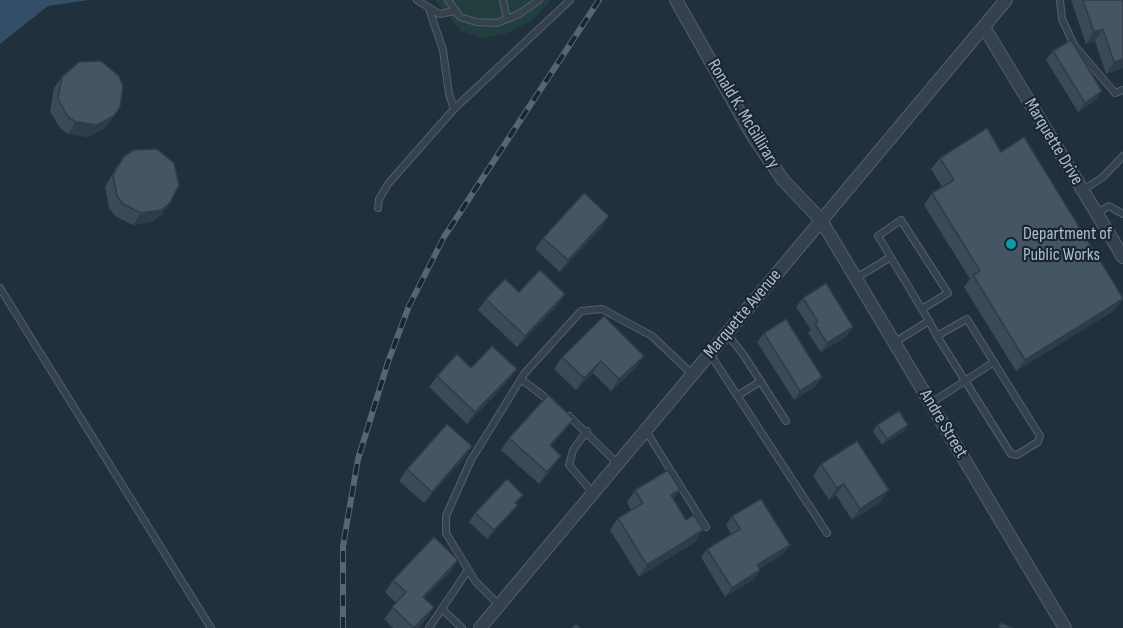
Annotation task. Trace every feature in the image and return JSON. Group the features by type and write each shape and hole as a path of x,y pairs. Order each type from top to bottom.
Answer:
{"street":[{"name":"Ronald K. McGillirary","path":"676,0 753,136 783,180 821,220"},
{"name":"Marquette Avenue","path":"480,628 1006,0"},
{"name":"Marquette Drive","path":"984,27 1123,257"},
{"name":"Andre Street","path":"821,220 1065,628"}],"lane":[{"path":"417,0 439,14 455,11"},
{"path":"448,0 460,17 476,22 497,23 539,0"},
{"path":"502,0 507,19"},
{"path":"378,207 379,199 388,184 454,109 570,0"},
{"path":"1060,0 1062,19 1074,45 1115,93 1123,90"},
{"path":"429,9 443,50 449,94 454,109"},
{"path":"1083,190 1104,177 1123,156"},
{"path":"1097,213 1109,206 1123,214"},
{"path":"922,309 948,293 901,220 878,236 937,336 1011,454 1017,455 1038,442 1040,436 967,319 937,336"},
{"path":"856,278 891,257"},
{"path":"0,288 211,628"},
{"path":"500,605 475,581 468,570 446,533 446,516 471,460 521,379 581,311 602,309 652,336 692,375"},
{"path":"895,342 929,321"},
{"path":"726,334 761,381 786,420"},
{"path":"710,354 827,533"},
{"path":"931,403 994,362"},
{"path":"521,379 587,431 618,464"},
{"path":"737,396 761,381"},
{"path":"587,431 573,450 569,465 593,493"},
{"path":"645,431 706,527"},
{"path":"429,628 468,570"},
{"path":"442,609 462,628"}],"green space":[{"path":"435,0 551,0 531,21 505,34 483,38 461,31"}],"water":[{"path":"0,0 89,0 48,6 0,44"}],"building":[{"path":"1083,0 1123,0 1123,59 1114,62 1103,29 1094,32"},
{"path":"1071,40 1102,91 1085,103 1053,51"},
{"path":"101,61 119,76 123,86 120,107 114,116 97,125 76,122 68,117 58,99 62,77 79,62"},
{"name":"Department of Public Works","path":"987,128 1001,152 1024,137 1123,298 1025,360 973,275 980,271 932,193 954,180 940,158"},
{"path":"157,149 174,163 179,185 170,203 161,210 141,213 123,204 117,196 113,175 124,156 134,150"},
{"path":"584,193 609,216 568,260 543,238"},
{"path":"540,270 565,294 525,336 486,299 505,279 519,292"},
{"path":"826,283 853,327 827,343 815,324 818,322 803,298"},
{"path":"604,316 644,356 619,379 601,361 584,378 562,357"},
{"path":"786,319 822,377 800,391 764,333"},
{"path":"492,346 517,369 475,412 437,376 457,354 471,368"},
{"path":"548,395 574,419 550,445 561,456 547,472 509,438"},
{"path":"899,411 908,425 887,439 877,425"},
{"path":"447,424 472,446 432,492 407,469"},
{"path":"857,441 889,490 860,509 844,484 837,488 821,464"},
{"path":"668,470 680,490 671,495 686,520 694,515 703,530 647,565 618,518 643,503 635,490"},
{"path":"507,479 523,495 515,503 518,505 494,530 475,513"},
{"path":"761,499 790,545 757,565 760,570 732,588 707,549 740,529 732,516"},
{"path":"434,537 458,560 423,597 434,607 414,628 392,607 406,592 393,580"},
{"path":"1001,623 1013,628 999,628"}],"railway":[{"path":"343,628 343,546 358,459 388,362 409,306 444,237 599,0"}],"place":[{"name":"Department of Public Works","path":"1011,244"}]}
